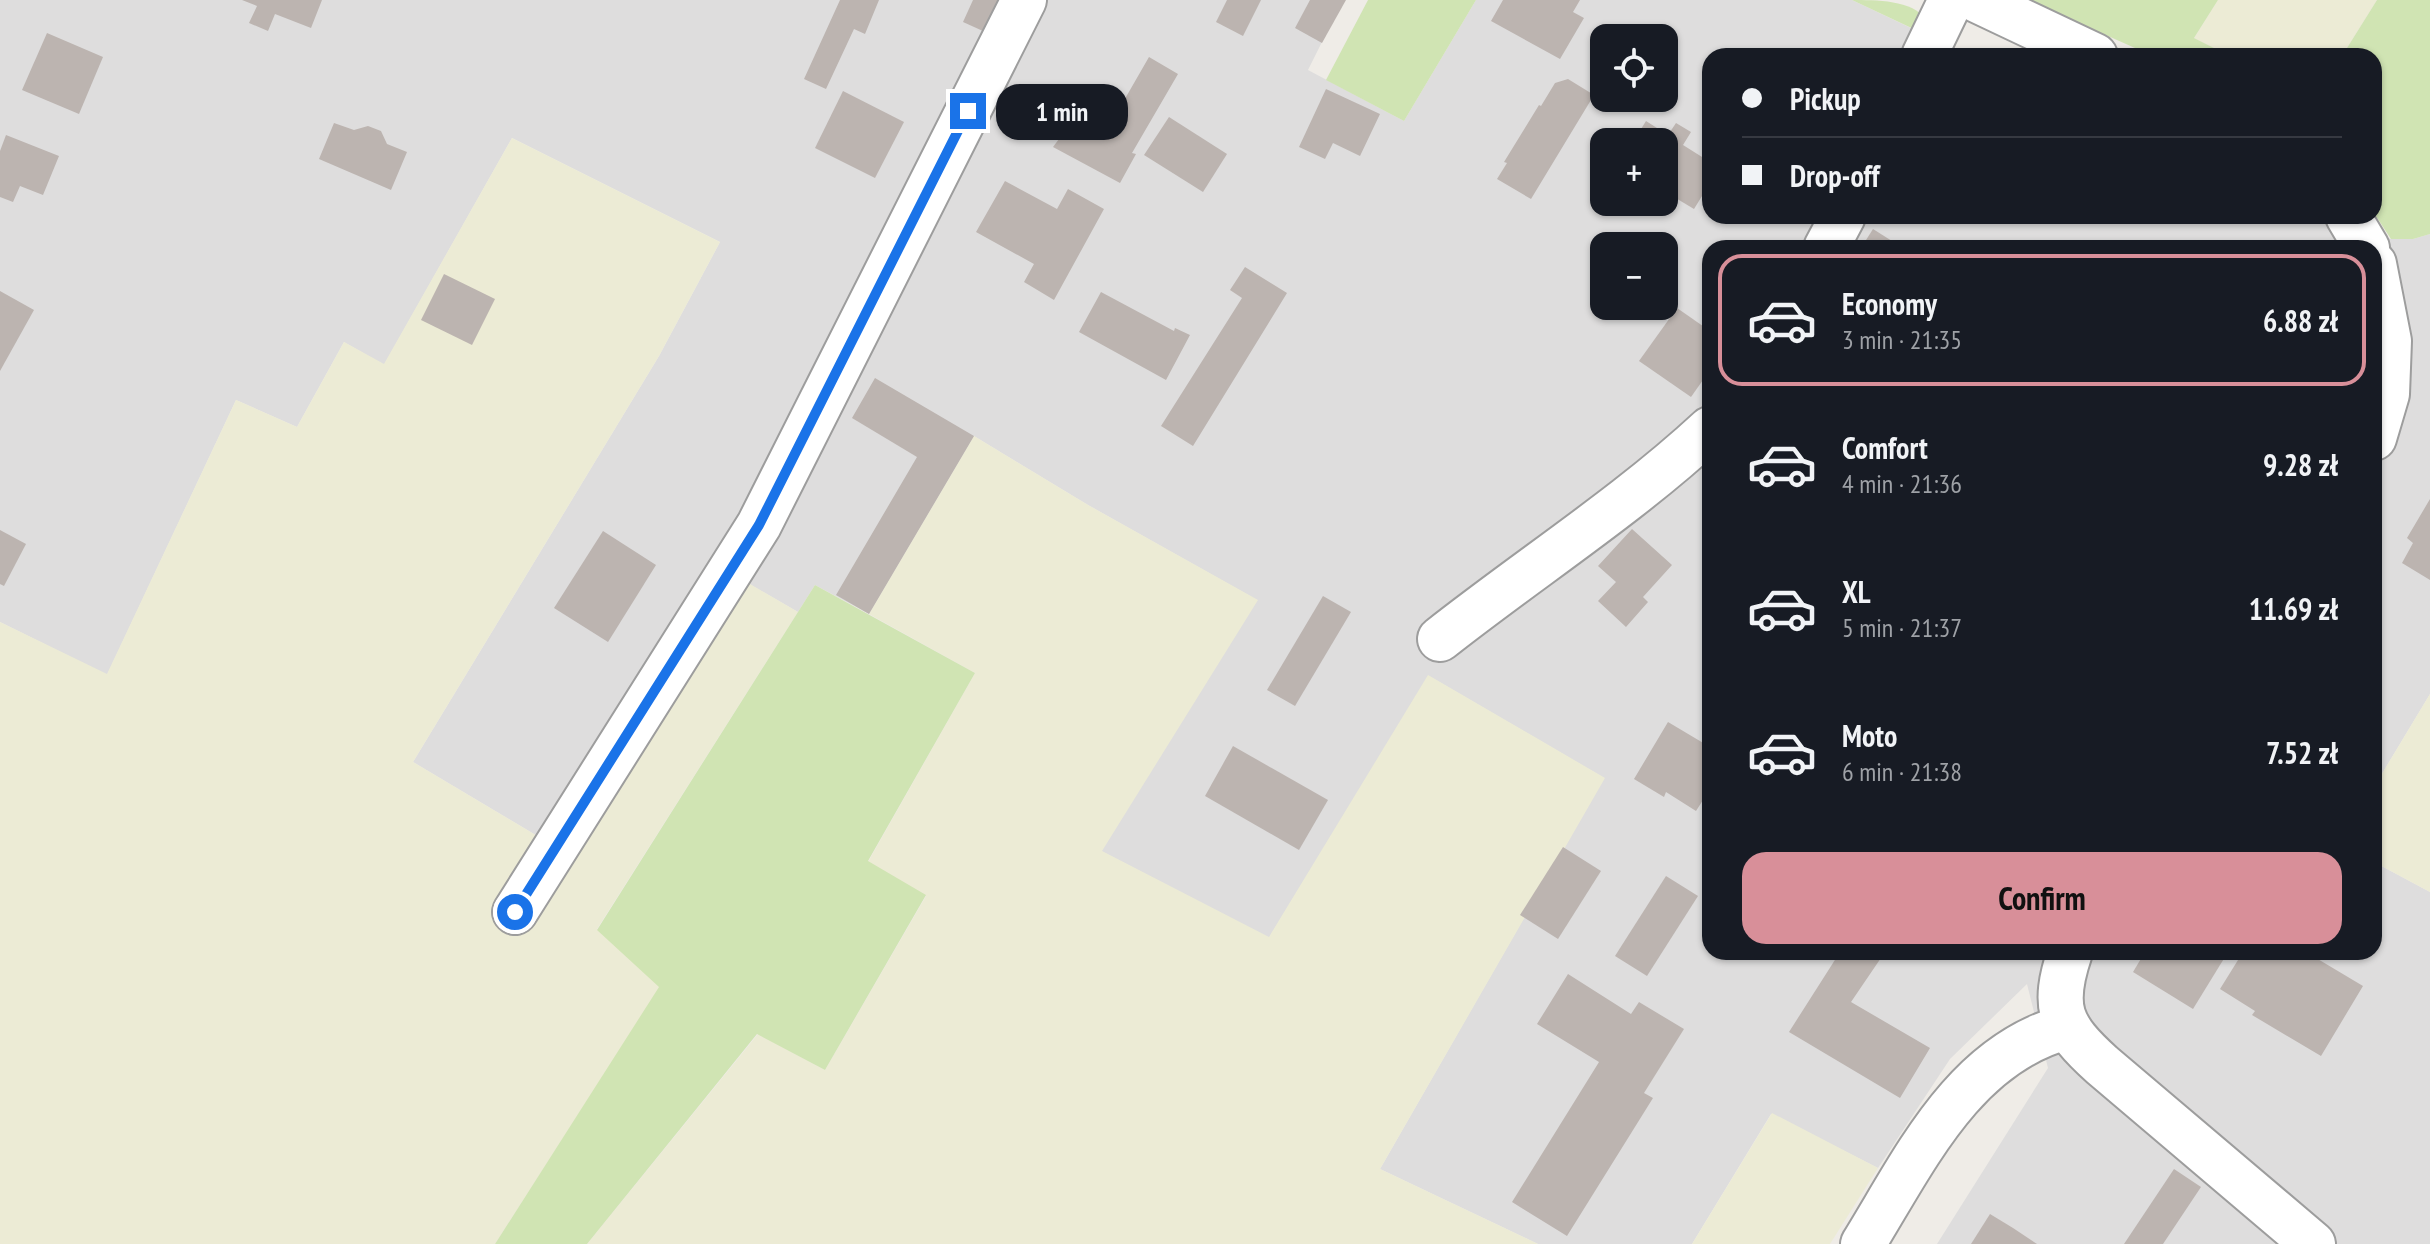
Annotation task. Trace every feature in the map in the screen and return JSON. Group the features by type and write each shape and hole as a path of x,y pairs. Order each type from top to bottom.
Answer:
{"street":[{"path":"515,912 759,525 1024,0"},
{"path":"1928,48 1951,0"},
{"path":"1977,0 2078,48"},
{"path":"2382,305 2389,341 2387,394 2382,411"},
{"path":"1440,639 1590,527 1702,436"},
{"path":"2068,960 2059,993 2066,1027 2102,1065 2313,1244"},
{"path":"1863,1244 1941,1119 1978,1075 2021,1045 2066,1027"}],"shaded area":[{"path":"0,0 1343,0 1308,70 1404,121 1476,0 1852,0 1953,48 1702,48 1702,224 2348,224 2391,239 2413,239 2430,234 2430,694 2382,774 2382,240 1702,240 1702,960 2382,960 2382,866 2430,892 2430,1244 1937,1244 2048,1068 2027,984 1950,1059 1878,1168 1771,1114 1692,1244 1538,1244 1380,1169 1604,778 1429,676 1269,938 1101,851 1257,600 1088,505 974,436 869,614 815,585 798,612 720,567 549,843 413,762 659,356 720,242 512,138 384,365 344,342 297,427 236,400 107,675 0,622"}],"green space":[{"path":"1368,0 1476,0 1404,121 1326,80"},
{"path":"1852,0 1903,5 1925,19 1920,32"},
{"path":"2027,0 2218,0 2194,38 2214,48 2135,48"},
{"path":"2218,0 2377,0 2347,48 2214,48 2194,38"},
{"path":"2377,0 2430,0 2430,234 2413,239 2391,239 2381,224 2382,48 2347,48"},
{"path":"512,138 720,242 659,356 413,762 549,843 719,566 798,612 597,929 660,987 495,1244 0,1244 0,622 107,674 236,400 297,427 344,342 384,364"},
{"path":"974,436 1088,505 1258,600 1102,851 1269,937 1428,675 1605,778 1380,1169 1538,1244 587,1244 758,1034 825,1070 926,896 868,862 975,673 869,614"},
{"path":"815,585 975,673 868,861 926,895 825,1070 757,1034 587,1244 495,1244 659,987 597,930"},
{"path":"2430,694 2430,892 2382,866 2382,774"},
{"path":"1772,1113 1878,1168 1830,1244 1692,1244"}],"building":[{"path":"242,0 322,0 311,28 275,14 268,31 249,23 257,6"},
{"path":"840,0 879,0 865,34 854,29 826,89 804,79"},
{"path":"973,0 1012,0 994,36 963,22"},
{"path":"1227,0 1261,0 1243,36 1216,22"},
{"path":"1310,0 1346,0 1322,43 1295,28"},
{"path":"1503,0 1580,0 1573,12 1584,18 1560,59 1491,21"},
{"path":"47,33 103,57 79,114 22,90"},
{"path":"1149,57 1178,74 1132,153 1136,154 1120,183 1053,147 1083,107 1111,123"},
{"path":"1568,79 1590,93 1590,102 1531,199 1497,179 1507,163 1504,162 1555,83"},
{"path":"1326,89 1380,114 1360,156 1333,143 1325,159 1299,147"},
{"path":"843,91 904,122 875,178 815,148"},
{"path":"1169,117 1227,154 1203,192 1144,155"},
{"path":"1646,121 1657,128 1642,128"},
{"path":"334,123 354,130 368,126 381,131 387,144 407,152 391,190 319,159"},
{"path":"1676,123 1691,132 1683,145 1702,157 1702,196 1694,209 1678,199 1678,128 1673,128"},
{"path":"6,135 59,156 43,195 20,186 13,202 0,197 0,151"},
{"path":"1005,181 1057,209 1068,189 1104,209 1054,300 1024,282 1034,264 976,232"},
{"path":"1873,229 1890,240 1866,240"},
{"path":"1245,267 1287,293 1193,446 1161,426 1242,298 1230,290"},
{"path":"444,274 495,299 472,345 421,320"},
{"path":"0,291 34,310 0,371"},
{"path":"1101,292 1174,331 1175,328 1190,335 1166,380 1079,332"},
{"path":"1678,309 1702,325 1702,381 1691,397 1639,361 1668,320 1678,320"},
{"path":"875,378 974,436 869,614 836,595 917,457 852,418"},
{"path":"2430,499 2430,580 2402,563 2413,543 2407,538"},
{"path":"1632,529 1672,565 1643,597 1648,602 1626,627 1598,601 1616,582 1598,566"},
{"path":"0,530 26,544 4,586 0,584"},
{"path":"603,531 656,565 608,642 554,608"},
{"path":"1323,596 1351,612 1295,706 1267,690"},
{"path":"1668,722 1702,742 1702,802 1696,811 1666,792 1664,797 1634,779"},
{"path":"1233,746 1328,800 1299,850 1205,796"},
{"path":"1563,847 1601,871 1558,939 1520,915"},
{"path":"1666,876 1698,896 1647,976 1615,956"},
{"path":"1835,960 1880,960 1851,1002 1930,1048 1900,1098 1789,1032"},
{"path":"2140,960 2223,960 2193,1009 2133,972"},
{"path":"2238,960 2319,960 2363,986 2321,1056 2252,1015 2255,1011 2220,989"},
{"path":"1568,974 1631,1014 1639,1002 1684,1029 1644,1093 1653,1098 1567,1236 1512,1202 1599,1062 1537,1024"},
{"path":"2174,1169 2201,1187 2163,1244 2124,1244"},
{"path":"1990,1214 2013,1228 2037,1244 1971,1244"}],"route":[{"path":"515,912 759,525 968,111"}]}
